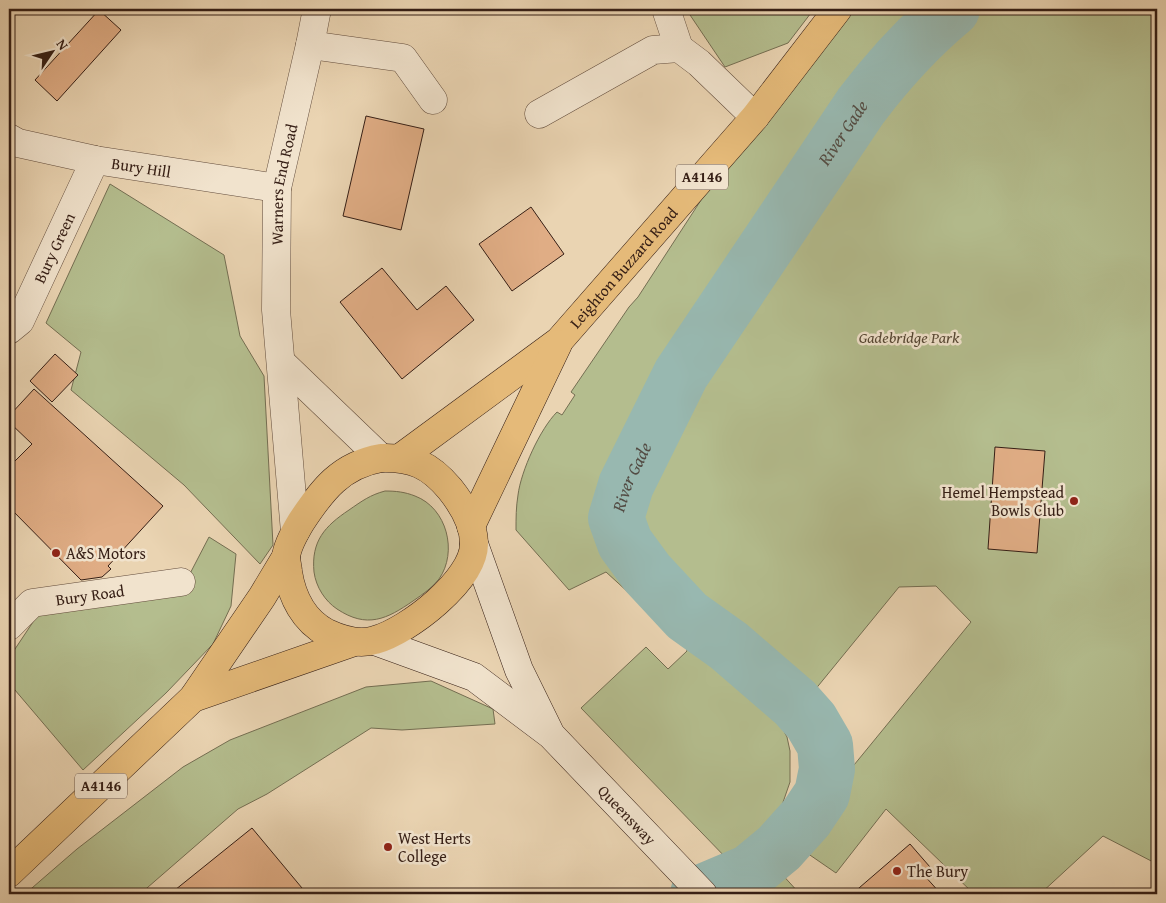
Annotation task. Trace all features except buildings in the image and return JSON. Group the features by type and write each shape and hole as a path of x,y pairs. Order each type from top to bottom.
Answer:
{"main road":[{"name":"Leighton Buzzard Road","path":"390,458 560,341 755,117 838,9"},
{"name":"Leighton Buzzard Road","path":"364,641 401,628 442,598 459,580 469,564 473,535 560,341"},
{"path":"364,641 340,639 323,631 308,619 297,604 290,586 291,544 317,498 339,476 363,461 390,458 424,466 441,478 464,508 473,535"},
{"name":"A4146","path":"9,873 193,698 262,597 291,544"},
{"name":"A4146","path":"193,698 364,641"}],"street":[{"name":"Warners End Road","path":"291,544 281,362 276,310 278,188 310,46 316,9"},
{"path":"666,9 679,48 699,62 755,117"},
{"path":"310,46 403,58 434,100"},
{"path":"539,114 653,50 679,48"},
{"name":"Bury Hill","path":"9,138 18,143 95,160 278,188"},
{"name":"Bury Green","path":"9,330 20,322 95,160"},
{"path":"281,362 390,458"},
{"name":"Queensway","path":"473,535 519,670 551,735"},
{"name":"Bury Road","path":"9,626 32,603 181,582"},
{"name":"Queensway","path":"364,641 474,677 551,735 704,894"}],"green space":[{"path":"686,9 814,9 788,43 725,67"},
{"name":"Gadebridge Park","path":"838,9 1157,9 1157,864 1103,836 1040,894 974,894 886,809 836,873 791,842 971,622 936,586 899,587 814,691 778,720 787,737 790,751 790,782 780,811 731,863 581,708 646,647 668,669 687,651 686,645 606,572 569,590 516,530 518,495 527,463 544,429 557,412 562,415 575,395 571,392 629,307 638,297 755,117"},
{"path":"110,184 224,255 240,336 264,376 273,545 260,564 184,485 71,390 81,352 46,323"},
{"path":"385,491 415,496 435,510 442,520 446,532 448,556 445,568 439,579 413,601 385,617 367,620 358,619 337,609 322,593 314,572 315,551 321,535 340,516 375,494"},
{"path":"209,537 236,554 231,606 213,644 166,693 83,770 9,683 9,658 39,613 182,589"},
{"path":"431,681 493,709 495,724 402,730 371,728 267,794 238,809 140,894 25,894 77,849 183,767 230,740 366,687"},
{"path":"768,859 800,894 760,894 747,881"}],"waterway":[{"name":"River Gade","path":"698,894 750,872 779,848 806,818 822,794 827,769 825,745 811,721 795,703 729,646 687,616 647,573 625,543 616,518 626,485 681,374 861,106 904,55 952,9"}],"place":[{"name":"Hemel Hempstead Bowls Club","path":"1074,501"},
{"name":"A&S Motors","path":"56,553"},
{"name":"West Herts College","path":"388,847"},
{"name":"The Bury","path":"897,871"}]}
